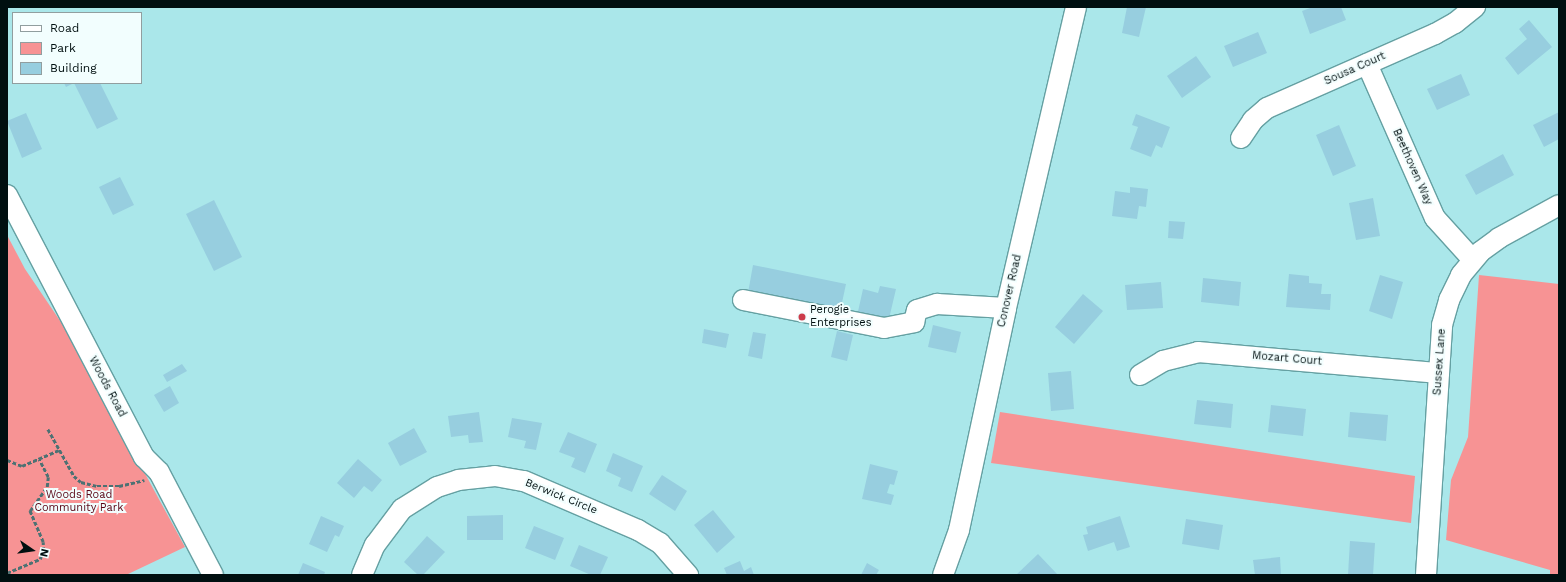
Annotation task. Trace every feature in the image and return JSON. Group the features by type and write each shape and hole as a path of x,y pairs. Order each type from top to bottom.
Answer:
{"street":[{"name":"Conover Road","path":"943,575 959,530 1006,308 1076,7"},
{"name":"Sousa Court","path":"1242,138 1261,112 1445,30 1475,7"},
{"name":"Beethoven Way","path":"1367,64 1435,218 1472,259"},
{"name":"Woods Road","path":"7,195 144,457 159,472 213,575"},
{"name":"Sussex Lane","path":"1426,575 1442,325 1446,308 1457,282 1472,259 1499,238 1559,205"},
{"path":"743,300 884,328 914,322 917,310 937,304 1006,308"},
{"name":"Mozart Court","path":"1140,375 1151,366 1173,356 1198,352 1439,373"},
{"name":"Berwick Circle","path":"362,575 375,545 402,508 437,487 458,480 495,476 524,481 638,530 660,544 688,575"}],"path":[{"path":"48,429 74,476 97,486 119,486 137,482 159,472"},
{"path":"7,460 22,466 59,450"},
{"path":"7,573 40,559 43,551 43,542 30,511 47,487 48,477 39,459"}],"green space":[{"name":"Woods Road Community Park","path":"7,235 25,269 69,334 185,547 126,575 7,575"},
{"path":"1479,275 1559,284 1559,575 1550,575 1550,570 1446,540 1451,480 1468,437"},
{"path":"1000,412 1415,476 1411,523 991,463"}],"building":[{"path":"1127,7 1146,7 1139,37 1122,33"},
{"path":"1313,7 1341,7 1346,20 1310,34 1302,11"},
{"path":"1529,20 1552,47 1518,75 1505,58 1527,39 1519,29"},
{"path":"1258,32 1267,53 1233,67 1224,46"},
{"path":"1196,56 1211,77 1182,98 1167,76"},
{"path":"1461,74 1470,95 1437,110 1427,89"},
{"path":"64,84 72,84 66,87"},
{"path":"74,84 100,84 118,119 97,129"},
{"path":"1559,112 1559,139 1544,147 1533,125"},
{"path":"26,113 42,149 22,158 7,121"},
{"path":"1136,114 1170,127 1162,148 1156,145 1151,157 1130,149 1138,127 1132,125"},
{"path":"1339,125 1356,166 1333,176 1316,135"},
{"path":"1503,154 1514,175 1476,195 1465,175"},
{"path":"120,177 134,205 113,215 99,187"},
{"path":"1130,187 1148,189 1146,207 1139,206 1137,219 1112,216 1115,191 1130,193"},
{"path":"1373,198 1380,236 1356,240 1349,203"},
{"path":"214,200 242,257 214,271 186,214"},
{"path":"1169,221 1185,222 1183,239 1168,238"},
{"path":"753,265 846,284 840,312 748,293"},
{"path":"1289,274 1309,276 1309,283 1322,284 1321,294 1331,294 1330,310 1286,307"},
{"path":"1380,275 1403,282 1392,319 1369,311"},
{"path":"1203,278 1241,282 1239,306 1201,302"},
{"path":"1161,282 1163,308 1127,310 1125,285"},
{"path":"880,286 896,289 888,323 857,316 863,289 878,293"},
{"path":"1083,294 1103,311 1074,344 1055,327"},
{"path":"933,325 961,332 956,353 928,347"},
{"path":"704,329 729,334 726,348 702,343"},
{"path":"837,331 853,335 847,361 831,357"},
{"path":"753,332 766,334 762,359 748,356"},
{"path":"182,364 187,371 167,382 163,375"},
{"path":"1071,371 1074,409 1051,411 1048,373"},
{"path":"170,386 179,403 164,412 154,395"},
{"path":"1197,400 1233,404 1231,428 1194,424"},
{"path":"1271,405 1306,409 1303,436 1268,432"},
{"path":"479,412 483,442 469,443 468,435 451,437 448,416"},
{"path":"1350,412 1388,415 1386,441 1348,437"},
{"path":"512,418 542,423 536,450 524,448 526,441 508,437"},
{"path":"414,428 427,452 400,466 388,443"},
{"path":"568,432 597,444 585,473 571,467 575,458 559,452"},
{"path":"613,453 643,466 632,492 618,486 621,478 606,471"},
{"path":"358,459 382,480 372,492 364,486 354,498 337,483"},
{"path":"870,464 898,471 894,485 890,484 887,493 894,495 891,505 862,499"},
{"path":"662,475 687,491 675,511 649,494"},
{"path":"713,510 735,537 717,553 694,525"},
{"path":"503,515 503,540 467,540 467,516"},
{"path":"321,516 344,526 339,537 335,535 327,552 309,544"},
{"path":"1120,516 1130,547 1117,551 1114,542 1088,551 1083,535 1088,534 1086,527"},
{"path":"1186,519 1223,525 1219,550 1182,544"},
{"path":"534,526 564,538 555,560 525,548"},
{"path":"427,536 445,552 423,575 418,575 404,562"},
{"path":"1350,541 1375,543 1373,575 1348,575"},
{"path":"579,545 608,557 600,575 591,575 570,566"},
{"path":"1038,554 1058,575 1016,575"},
{"path":"1280,557 1281,575 1255,575 1253,560"},
{"path":"740,561 744,571 751,567 754,575 727,575 724,568"},
{"path":"303,563 325,572 324,575 298,575"},
{"path":"867,563 879,570 876,575 861,575"}],"place":[{"name":"Perogie Enterprises","path":"802,317"}]}
